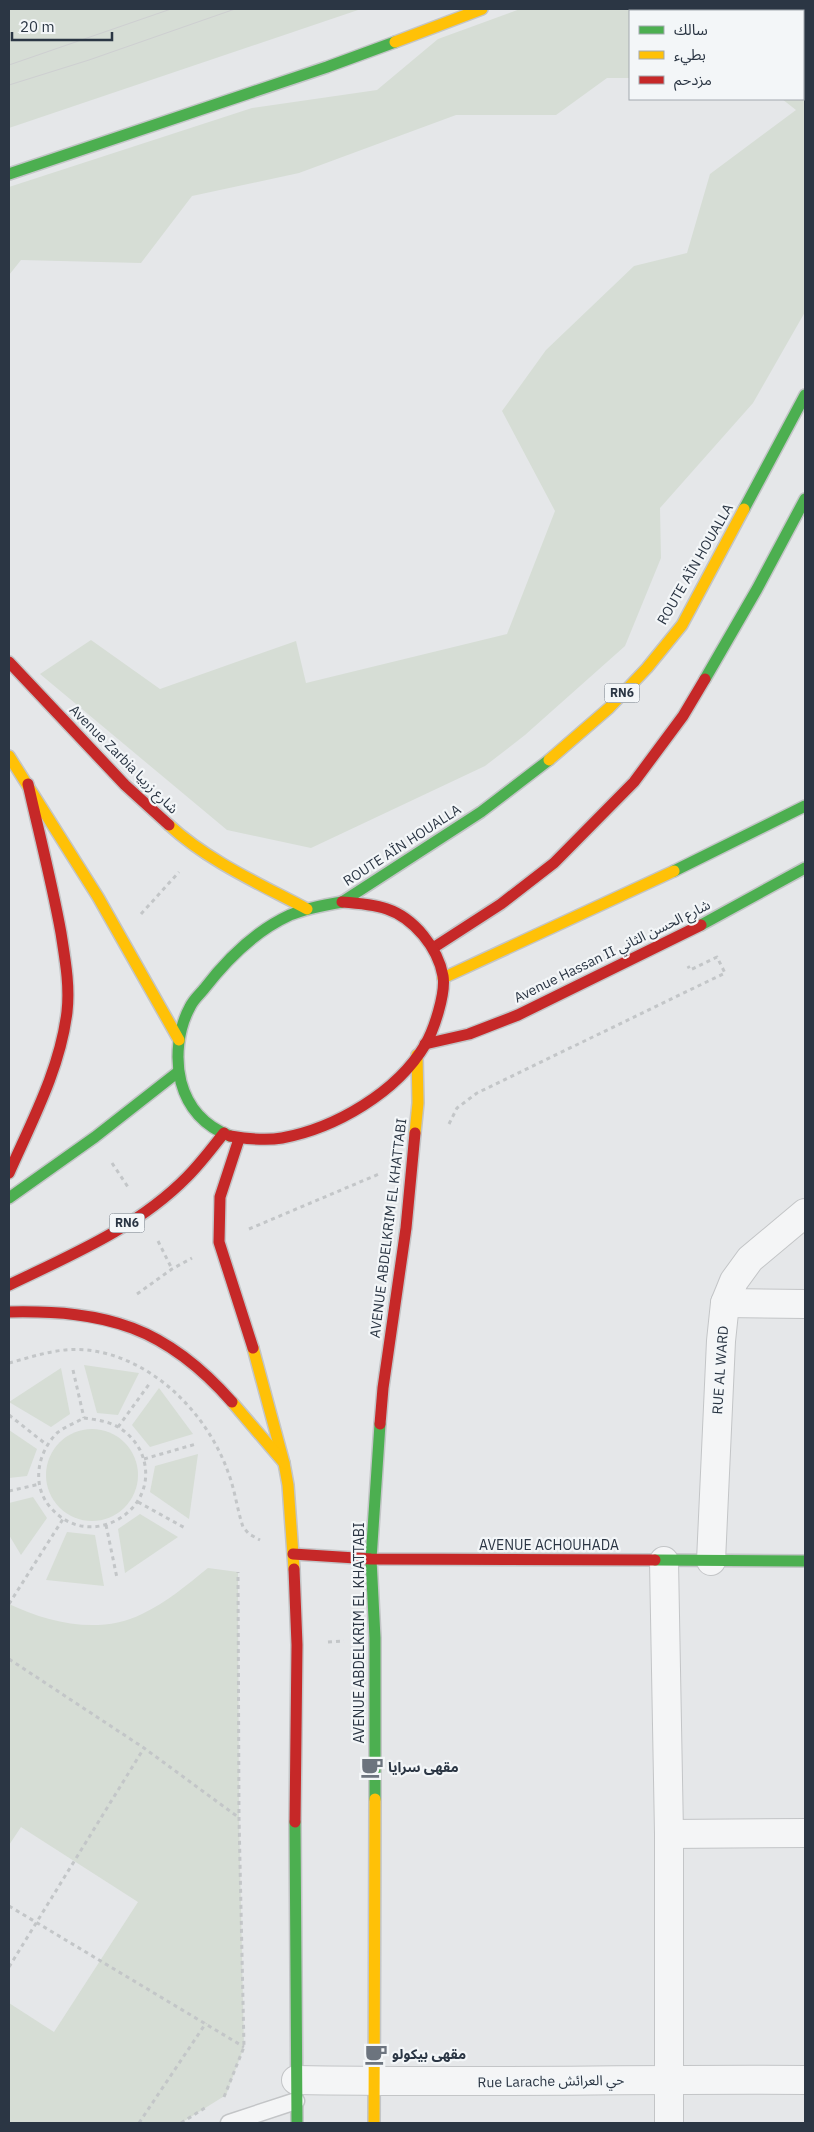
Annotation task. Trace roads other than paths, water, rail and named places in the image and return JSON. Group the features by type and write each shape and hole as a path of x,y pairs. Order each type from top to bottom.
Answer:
{"main road":[{"path":"9,174 327,67 482,9"},
{"name":"ROUTE AÏN HOUALLA","path":"342,902 533,776 603,714 648,666 682,624 805,395"},
{"path":"433,948 501,904 554,863 634,782 683,716 757,589 805,499"},
{"name":"Avenue Zarbia شارع زربيا","path":"9,662 125,785 172,828 200,850 242,875 307,909"},
{"path":"9,756 121,936 180,1040"},
{"path":"9,1173 49,1082 60,1047 67,1012 68,976 56,905 28,784"},
{"path":"443,978 654,881 805,806"},
{"name":"Avenue Hassan II شارع الحسن الثاني","path":"425,1044 469,1034 518,1015 676,939 805,868"},
{"name":"RN6","path":"342,902 378,906 411,922 433,948 443,978 437,1012 425,1044 389,1086 353,1110 321,1127 286,1139 239,1139 224,1134 201,1120 185,1096 178,1072 180,1040 190,1007 217,970 254,938 280,921 307,909 342,902"},
{"name":"AVENUE ABDELKRIM EL KHATTABI","path":"374,2123 375,1638 371,1560 383,1388 406,1228 418,1103 417,1055"},
{"path":"9,1198 96,1137 178,1072"},
{"name":"RN6","path":"9,1285 102,1238 144,1213 174,1190 201,1163 224,1134"},
{"path":"239,1139 220,1197 219,1242 262,1378 284,1464 288,1485 293,1554 297,1645 297,2123"},
{"path":"9,1312 81,1315 119,1322 156,1339 189,1360 216,1386 284,1464"},
{"name":"AVENUE ACHOUHADA","path":"293,1554 371,1560 805,1560"}],"street":[{"name":"RUE AL WARD","path":"711,1561 720,1341 725,1303 734,1280 750,1259 805,1213"},
{"path":"725,1303 805,1304"},
{"path":"664,1560 669,1834 669,2123"},
{"path":"669,1834 805,1833"},
{"name":"Rue Larache حي العرائش","path":"296,2090 374,2081 805,2080"}],"lane":[{"path":"229,2123 296,2090"}],"tram line":[{"path":"9,65 171,9"},
{"path":"9,85 89,60 235,9"}],"place":[{"name":"مقهى سرايا","path":"372,1767"},
{"name":"مقهى بيكولو","path":"376,2054"}]}
